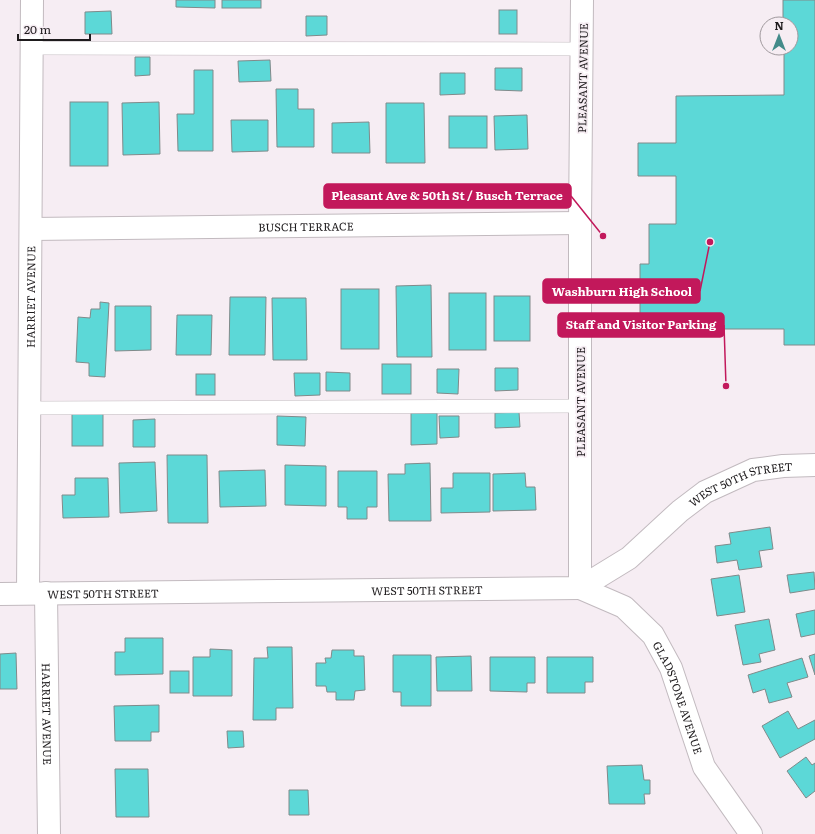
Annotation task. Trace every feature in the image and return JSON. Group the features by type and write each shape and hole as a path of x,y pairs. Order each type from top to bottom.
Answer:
{"street":[{"name":"HARRIET AVENUE","path":"32,0 30,408 37,593 49,834"},
{"name":"PLEASANT AVENUE","path":"580,588 580,224 582,0"},
{"name":"BUSCH TERRACE","path":"31,229 580,224"},
{"name":"WEST 50TH STREET","path":"0,594 580,588 629,558 680,511 704,492 753,470 783,466 815,465"},
{"name":"GLADSTONE AVENUE","path":"580,588 624,607 652,635 671,668 704,768 751,834"}],"lane":[{"path":"32,48 582,49"},
{"path":"30,408 580,406"}],"building":[{"path":"176,0 215,0 215,8 176,7"},
{"path":"222,0 261,0 261,8 222,8"},
{"path":"783,0 815,0 815,345 784,345 784,329 640,329 640,264 649,264 649,224 676,224 676,176 638,176 638,143 676,143 676,96 784,95 784,56 799,56 799,16 783,16"},
{"path":"499,10 517,10 517,34 499,34"},
{"path":"111,11 112,34 85,34 85,12"},
{"path":"306,16 327,16 327,35 306,36"},
{"path":"135,57 150,57 150,75 135,76"},
{"path":"270,60 271,81 239,82 238,61"},
{"path":"495,68 522,68 522,91 495,90"},
{"path":"194,70 213,70 213,151 178,151 177,114 194,114"},
{"path":"440,73 465,73 465,94 440,95"},
{"path":"276,89 298,89 298,109 314,109 314,147 277,147"},
{"path":"70,102 108,102 108,166 70,166"},
{"path":"159,102 160,154 123,155 122,103"},
{"path":"386,103 424,103 425,163 386,163"},
{"path":"527,115 528,149 495,150 494,116"},
{"path":"449,116 487,116 487,148 449,148"},
{"path":"231,120 268,120 268,151 232,152"},
{"path":"369,122 370,153 332,153 332,123"},
{"path":"431,285 432,357 397,357 396,286"},
{"path":"341,289 379,289 379,349 341,349"},
{"path":"449,293 486,293 486,350 449,350"},
{"path":"494,296 530,296 530,341 494,341"},
{"path":"230,297 266,297 265,355 229,355"},
{"path":"272,298 306,298 307,360 273,360"},
{"path":"100,302 109,303 105,377 89,376 89,363 76,362 78,317 90,318 91,309 100,309"},
{"path":"115,306 151,306 151,350 115,351"},
{"path":"177,315 212,315 211,355 176,355"},
{"path":"382,364 411,364 411,394 382,394"},
{"path":"495,368 518,368 518,390 495,391"},
{"path":"437,369 459,369 458,394 437,393"},
{"path":"326,372 350,373 350,391 326,391"},
{"path":"294,373 320,373 320,395 295,396"},
{"path":"196,374 215,374 215,395 196,395"},
{"path":"519,412 520,427 495,428 495,413"},
{"path":"72,413 103,413 103,446 72,446"},
{"path":"411,413 437,413 437,444 411,445"},
{"path":"277,416 306,417 305,446 277,445"},
{"path":"439,416 459,416 459,437 440,438"},
{"path":"155,419 155,447 133,447 133,420"},
{"path":"167,455 207,455 208,523 168,523"},
{"path":"155,462 157,511 120,513 119,463"},
{"path":"430,463 431,521 389,521 388,474 405,474 405,464"},
{"path":"285,465 326,466 326,506 285,505"},
{"path":"265,470 266,506 220,507 219,471"},
{"path":"338,471 377,471 377,507 367,507 367,519 347,519 347,507 338,507"},
{"path":"453,473 490,473 490,512 441,513 441,488 453,488"},
{"path":"525,473 526,487 535,487 536,510 493,511 493,474"},
{"path":"75,478 108,478 109,517 63,518 62,495 75,495"},
{"path":"770,527 773,549 759,551 762,567 739,570 737,560 717,563 715,546 731,544 729,533"},
{"path":"814,572 815,589 790,593 787,575"},
{"path":"739,575 745,612 717,616 711,579"},
{"path":"815,610 815,634 801,637 796,614"},
{"path":"769,619 775,650 759,654 761,662 743,665 735,625"},
{"path":"125,638 163,638 163,674 115,675 115,652 125,652"},
{"path":"267,647 292,647 293,708 276,708 276,720 253,720 254,658 268,658"},
{"path":"210,649 232,650 232,696 193,696 193,657 210,657"},
{"path":"332,650 354,650 354,656 364,656 365,690 355,691 354,700 336,700 336,692 327,692 326,686 316,686 316,663 326,663 325,658 331,658"},
{"path":"16,653 17,689 0,689 0,654"},
{"path":"815,654 815,675 809,656"},
{"path":"393,655 431,655 431,706 401,706 401,692 393,692"},
{"path":"471,656 472,691 437,691 436,657"},
{"path":"490,657 535,657 535,683 527,683 527,692 490,691"},
{"path":"547,657 593,657 593,682 585,682 585,693 547,693"},
{"path":"802,658 808,677 787,683 792,697 769,703 765,689 753,693 748,675"},
{"path":"170,671 189,671 189,693 170,693"},
{"path":"159,705 159,732 151,732 151,741 115,741 114,706"},
{"path":"788,711 798,729 815,720 815,739 780,758 762,726"},
{"path":"227,731 243,731 244,747 228,748"},
{"path":"806,757 812,765 815,763 815,791 806,798 787,771"},
{"path":"642,765 644,780 650,780 650,794 644,794 645,804 609,804 607,766"},
{"path":"115,769 148,769 149,817 116,817"},
{"path":"289,790 308,790 309,815 289,815"}],"place":[{"name":"Pleasant Ave & 50th St / Busch Terrace","path":"603,236"},
{"name":"Washburn High School","path":"710,242"},
{"name":"Staff and Visitor Parking","path":"726,386"}]}
